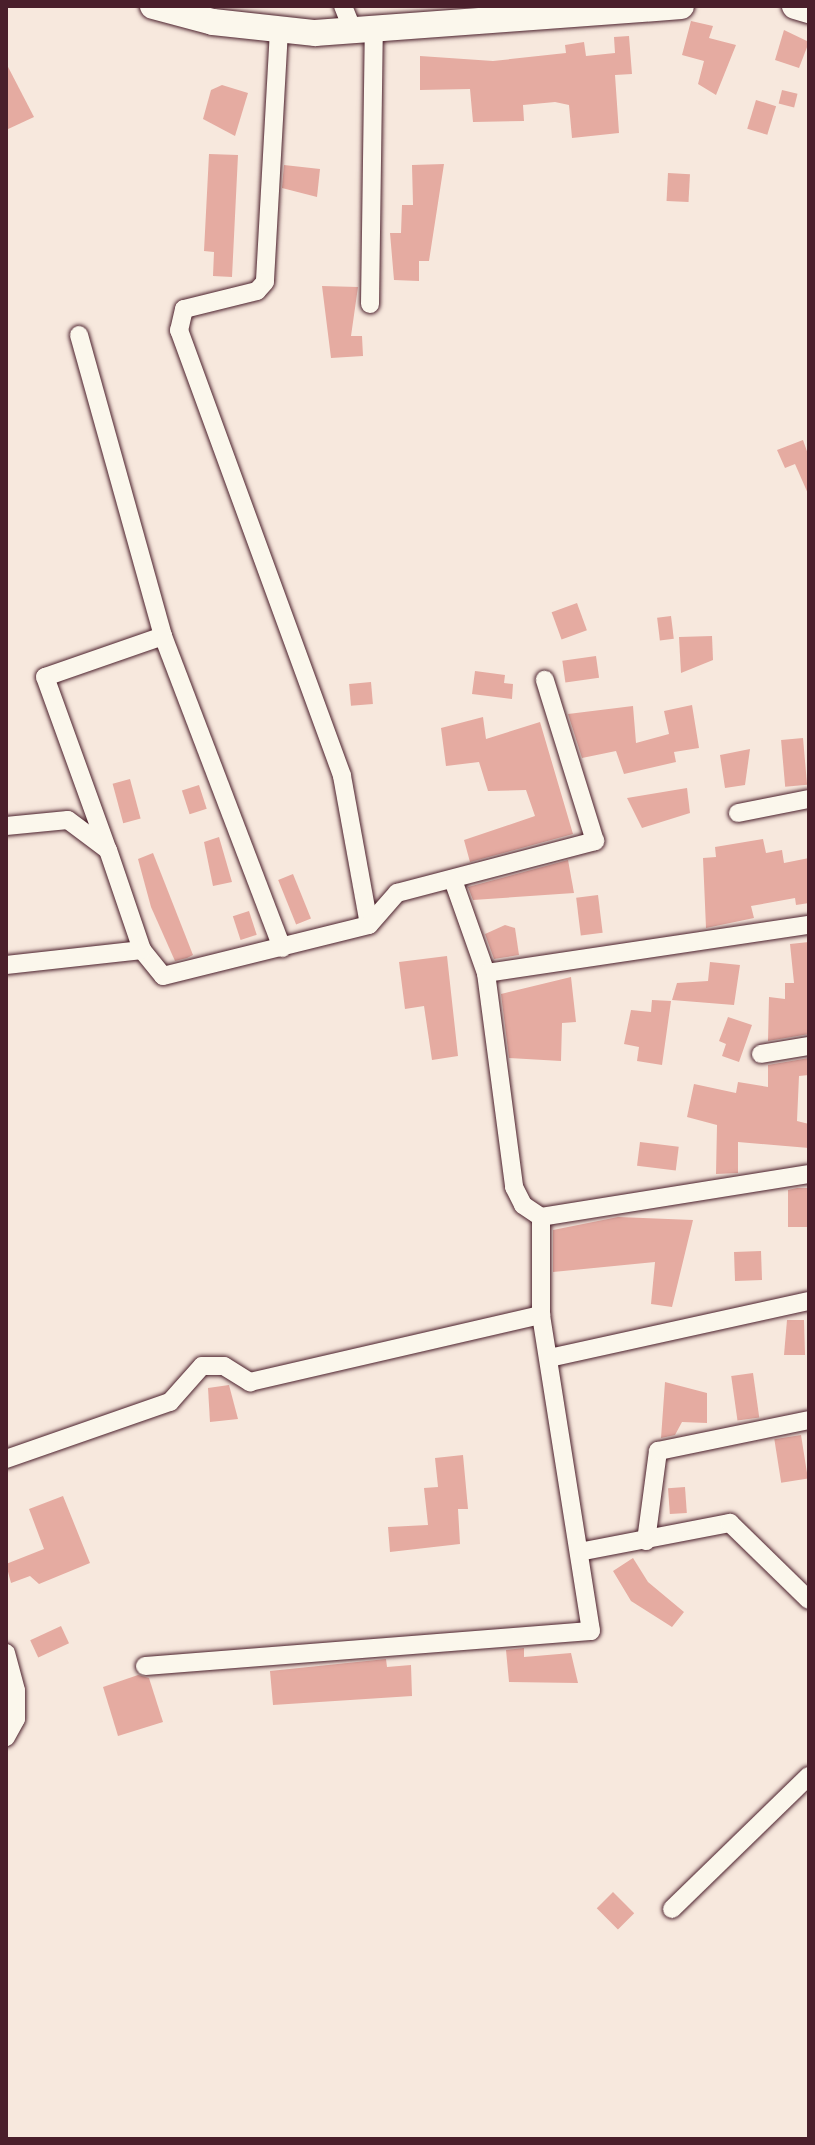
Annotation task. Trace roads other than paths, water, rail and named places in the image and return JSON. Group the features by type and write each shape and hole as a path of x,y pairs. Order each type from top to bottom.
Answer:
{"street":[{"path":"153,6 279,30 363,31 457,15 681,6"},
{"path":"343,6 363,31 370,304"},
{"path":"795,6 809,10"},
{"path":"279,30 265,282 257,291 184,309 179,330 342,776 369,925"},
{"path":"79,335 163,636 282,948"},
{"path":"163,636 49,670 45,677 142,950 152,970 169,977 369,925 397,893 565,855 597,836 545,680"},
{"path":"738,813 809,799"},
{"path":"6,826 68,820 108,850"},
{"path":"145,1666 586,1633 594,1626 541,1315 541,1217 514,1187 486,973 453,880"},
{"path":"486,973 809,925"},
{"path":"6,965 142,950"},
{"path":"761,1054 809,1046"},
{"path":"541,1217 809,1174"},
{"path":"549,1358 809,1301"},
{"path":"6,1459 170,1402 202,1366 224,1366 250,1382 541,1315"},
{"path":"646,1541 658,1451 809,1420"},
{"path":"579,1552 730,1523 809,1600"},
{"path":"6,1653 16,1691 16,1719 6,1737"},
{"path":"672,1909 809,1776"}]}
